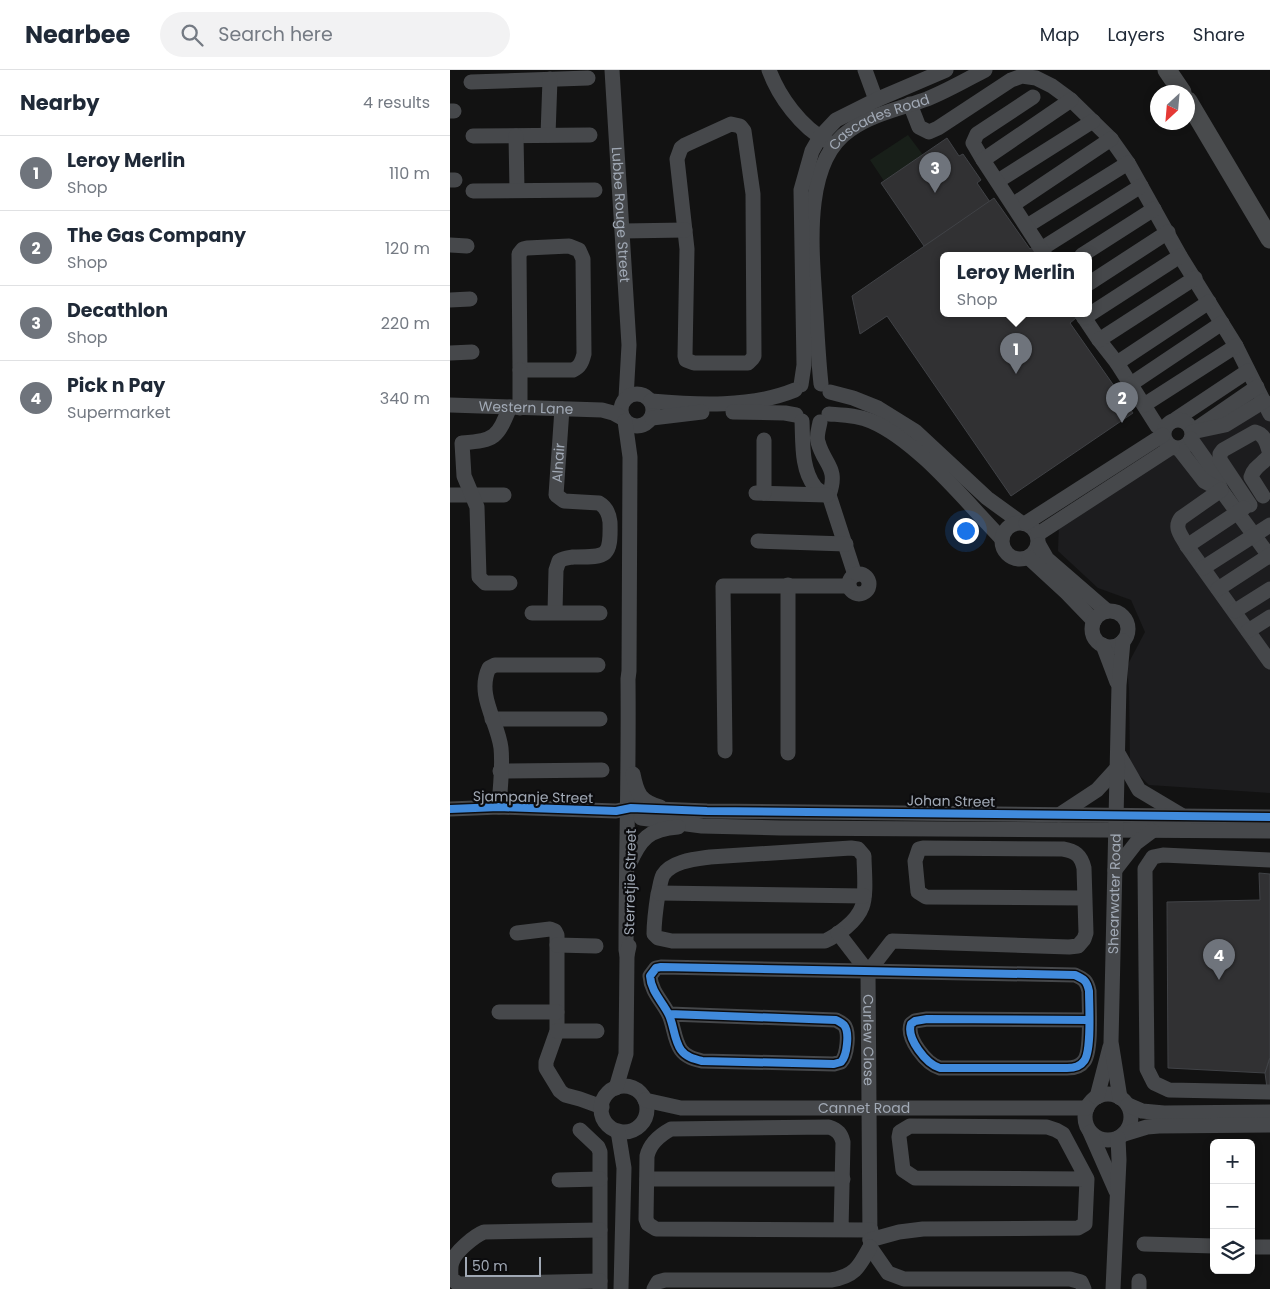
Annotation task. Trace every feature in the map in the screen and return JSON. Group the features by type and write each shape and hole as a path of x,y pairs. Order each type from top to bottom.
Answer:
{"main road":[{"path":"1167,70 1177,85"},
{"path":"1195,113 1270,240"}],"street":[{"name":"Lubbe Rouge Street","path":"612,70 629,359 625,400"},
{"name":"Cascades Road","path":"769,70 781,94 800,118 820,137 835,145 842,136 859,124 941,93 984,70"},
{"path":"864,70 876,100"},
{"name":"Cascades Road","path":"820,137 836,120 937,72 941,93"},
{"path":"470,82 534,75 550,79 588,78"},
{"path":"910,104 919,127 929,132 1010,80 1022,76 1036,78 1052,86 1071,100 1111,139 1128,163 1180,256 1236,346 1267,408 1226,425 1192,435"},
{"path":"548,135 550,79"},
{"path":"1033,97 975,137 973,143 1014,204 1043,252 1141,186"},
{"path":"984,160 1071,100"},
{"path":"998,182 1093,121"},
{"path":"731,124 740,126 744,130 746,140 753,194 754,356 748,363 694,363 686,360 687,249 685,230 677,159 681,148 731,124"},
{"path":"473,136 590,135"},
{"path":"516,136 517,190"},
{"path":"820,137 812,151 801,190 804,365 798,388 791,402 799,418 807,472 816,489 829,495"},
{"path":"1014,204 1111,139"},
{"path":"725,751 723,586 788,585 852,580 846,544 829,495 833,483 832,472 817,440 824,418 833,403 825,388 817,327 812,218 820,173 835,145"},
{"path":"1027,226 1128,163"},
{"path":"473,191 595,190"},
{"path":"1087,252 1154,209"},
{"path":"622,232 685,230"},
{"path":"1092,281 1168,232"},
{"path":"450,246 467,246"},
{"path":"510,583 485,583 479,577 477,507 464,476 456,443 480,442 496,435 515,408 520,370 519,254 523,249 528,248 574,247 579,250 583,259 583,361 578,368 573,370 520,370"},
{"path":"1092,310 1180,256"},
{"path":"1098,340 1195,278"},
{"path":"450,300 470,299"},
{"path":"1117,363 1209,302"},
{"path":"1084,317 1098,340 1117,363 1157,426 1204,480 1221,490 1243,509"},
{"path":"1131,384 1222,323"},
{"path":"1144,405 1236,346"},
{"path":"450,352 472,352"},
{"name":"Lubbe Rouge Street","path":"629,359 635,376 649,399"},
{"path":"1169,440 1169,422 1248,371"},
{"path":"626,812 629,754 630,457 621,408 625,400 636,394 649,399 680,403 750,402 776,398 810,382 878,408 915,432 987,498 1035,529 1047,559 1107,611"},
{"path":"1169,440 1038,540 1036,550 1028,558 1012,558 1004,550 1002,539 1006,529 1015,523 1023,523 1169,440 1186,445 1192,435 1257,387"},
{"path":"630,457 640,431 653,406 649,399"},
{"name":"Western Lane","path":"602,410 625,400"},
{"name":"Western Lane","path":"450,405 602,410 613,413 624,420"},
{"name":"Alnair","path":"555,612 556,570 559,561 566,558 600,557 604,555 609,547 610,519 607,510 598,503 564,501 556,495 562,408"},
{"path":"624,420 633,426 706,412 785,413 814,423 824,418 854,416 871,421 914,448 1002,539"},
{"path":"1176,419 1184,420 1189,425 1192,435 1215,473 1221,490"},
{"path":"1187,546 1243,509 1266,494 1251,477 1254,469 1266,460 1270,454 1264,438 1260,434 1255,432 1222,450 1220,460 1243,509 1254,535 1270,556 1218,589"},
{"path":"764,440 760,493 829,495"},
{"path":"1221,490 1181,518 1177,528 1187,546 1248,631 1268,653"},
{"path":"450,495 504,495"},
{"path":"1203,568 1270,525"},
{"path":"758,541 846,544"},
{"path":"1028,558 1067,593 1094,621"},
{"path":"788,585 788,753"},
{"path":"1234,611 1270,589"},
{"path":"1107,611 1118,612 1126,620 1128,631 1123,641 1114,646 1103,645 1093,632 1094,621 1097,616 1107,611"},
{"path":"532,612 600,613"},
{"path":"1248,631 1270,617"},
{"name":"Shearwater Road","path":"1123,641 1118,685 1112,1042 1124,1101"},
{"name":"Shearwater Road","path":"1103,645 1118,685"},
{"path":"499,807 501,749 487,703 485,689 487,672 491,666 598,665"},
{"path":"626,812 632,772 632,681 629,671"},
{"path":"492,719 600,719"},
{"path":"1059,815 1097,790 1118,760 1139,790 1182,816"},
{"path":"500,770 602,770"},
{"name":"Johan Street","path":"632,772 636,789 644,801 674,811"},
{"name":"Sjampanje Street","path":"450,809 499,807 626,812"},
{"name":"Johan Street","path":"626,812 1270,817"},
{"name":"Johan Street","path":"626,812 702,826"},
{"name":"Sterretjie Street","path":"626,812 629,865 629,950 627,955"},
{"name":"Sterretjie Street","path":"613,1090 626,1054 626,812"},
{"name":"Johan Street","path":"629,865 642,841 651,834 674,828 702,826 1093,831 1270,831"},
{"path":"1093,831 1105,843 1116,866 1136,844 1152,831"},
{"path":"851,848 858,849 864,856 863,906 859,913 838,933 832,938 820,942 665,940 658,938 654,934 656,905 659,893 664,874 669,869 690,860 710,857 851,848"},
{"path":"868,972 892,941 1069,947 1078,946 1084,940 1086,933 1084,868 1082,859 1071,850 919,849 915,861 918,892 926,897 1084,898"},
{"path":"1270,860 1163,855 1153,858 1145,869 1145,955 1148,1070 1154,1083 1169,1090 1270,1092"},
{"path":"659,893 864,896"},
{"path":"517,933 550,929 555,931 557,935 557,1031 546,1062 546,1068 560,1091 570,1097 602,1107"},
{"path":"838,933 868,972"},
{"path":"557,945 596,946"},
{"path":"669,1014 836,1020 844,1025 846,1031 846,1053 841,1062 834,1064 702,1060 685,1054 680,1048 669,1014 654,992 650,983 650,976 656,968 661,967 868,972 1076,974 1084,978 1088,983 1089,1020 1089,1045 1085,1060 1081,1065 1067,1068 940,1068 927,1061 910,1035 909,1029 911,1024 921,1019 1089,1020"},
{"name":"Curlew Close","path":"868,972 870,1239"},
{"path":"499,1012 557,1012"},
{"path":"557,1031 597,1031"},
{"name":"Shearwater Road","path":"1097,1097 1112,1042"},
{"name":"Sterretjie Street","path":"626,1054 641,1096"},
{"path":"580,1099 625,1087 641,1096 647,1112 639,1125 624,1168"},
{"path":"613,1090 605,1097 602,1107 606,1124 618,1131 626,1132 639,1125"},
{"path":"1116,1192 1088,1128 1087,1108 1097,1097 1109,1094 1142,1110 1164,1113 1270,1112"},
{"name":"Cannet Road","path":"641,1096 680,1108 1087,1108"},
{"path":"1112,1289 1116,1192 1121,1136 1129,1128 1131,1120 1124,1101"},
{"name":"Cannet Road","path":"639,1125 680,1108"},
{"name":"Cannet Road","path":"1047,1108 1088,1128"},
{"path":"1088,1128 1103,1140 1111,1140 1147,1127 1270,1125"},
{"path":"841,1230 844,1142 841,1135 835,1129 829,1127 671,1129 662,1134 648,1150 646,1219 648,1224 656,1229 841,1230 870,1239 923,1229 1083,1227 1086,1220 1088,1179 1063,1134 1047,1127 910,1126 900,1132 898,1137 903,1170 915,1178 1088,1179"},
{"path":"580,1130 598,1147 600,1152 600,1179 600,1230 600,1285 458,1284 451,1278 451,1265 455,1256 474,1237 484,1232 600,1230"},
{"path":"618,1131 624,1168 621,1289"},
{"path":"647,1178 843,1180"},
{"path":"559,1180 600,1179"},
{"path":"654,1289 658,1282 665,1280 831,1280 842,1278 857,1269 870,1239"},
{"path":"870,1239 888,1273 904,1279 1070,1279 1081,1282 1084,1289"},
{"path":"1144,1244 1210,1246"},
{"path":"1255,1246 1270,1247"}],"shaded area":[{"path":"908,135 923,155 884,181 870,160"},
{"path":"1263,385 1270,400 1270,793 1149,785 1130,766 1127,666 1145,632 1131,600 1098,588 1058,551 1059,524"}],"building":[{"path":"947,138 959,156 963,154 981,180 977,183 990,202 924,246 881,183"},
{"path":"994,198 1030,249 1033,247 1037,252 940,252 940,317 1075,317 1070,323 1133,413 1011,496 887,316 860,334 852,296"},
{"path":"1259,873 1270,874 1270,1057 1265,1073 1168,1068 1167,902 1260,900"},
{"path":"1270,1058 1270,1089 1267,1088 1265,1073"}],"cycle path":[{"path":"450,809 499,807 616,811 631,808 707,811 1270,817"},
{"path":"669,1014 836,1020 846,1028 847,1038 843,1059 841,1062 834,1064 702,1061 690,1057 679,1046 669,1015 655,992 650,976 656,968 661,967 1075,975 1086,983 1089,991 1090,1017 1089,1038 1087,1056 1079,1066 1067,1068 940,1068 923,1056 914,1043 910,1030 911,1024 915,1021 927,1019 1089,1020"}],"place":[{"name":"Decathlon","path":"935,193"},
{"name":"Leroy Merlin","path":"1016,374"},
{"name":"The Gas Company","path":"1122,423"},
{"name":"Pick n Pay","path":"1219,980"}]}
